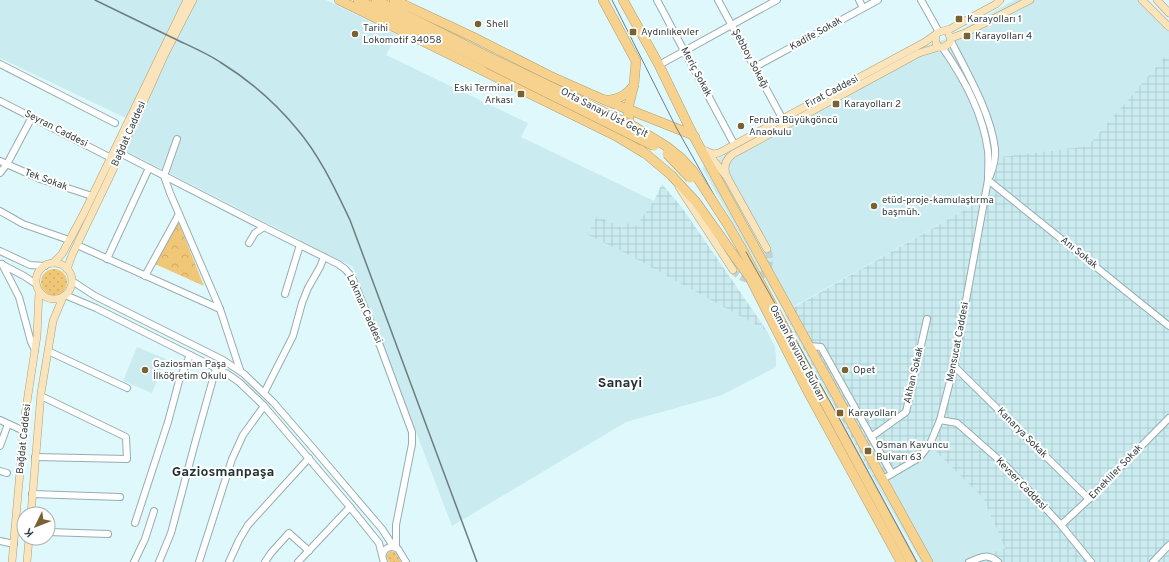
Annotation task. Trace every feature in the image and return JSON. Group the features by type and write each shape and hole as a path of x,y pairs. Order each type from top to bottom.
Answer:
{"highway":[{"path":"339,0 603,130 644,153"},
{"path":"358,0 445,38"},
{"path":"376,0 445,38"},
{"path":"394,0 602,100 693,135 706,152"},
{"path":"603,0 636,61 634,84 628,110 628,123 635,143 644,153 671,175 696,202 748,275"},
{"path":"623,0 659,64 693,135 928,562"},
{"path":"410,7 445,38"},
{"path":"412,36 445,38"},
{"name":"Orta Sanayi Üst Geçit","path":"445,38 488,60 635,127 666,146 681,158 693,171 728,225 739,251"},
{"path":"602,100 619,98 630,91 634,84"},
{"path":"603,130 610,130 621,125 624,119 623,114 615,104"},
{"path":"631,135 637,122 643,119 653,119"},
{"path":"739,251 748,275"},
{"name":"Osman Kavuncu Bulvarı","path":"739,251 911,562"},
{"name":"Osman Kavuncu Bulvarı","path":"748,275 806,388 901,562"}],"main road":[{"name":"Bağdat Caddesi","path":"53,263 60,257 70,240 187,0"},
{"name":"Bağdat Caddesi","path":"67,269 164,56 193,0"},
{"name":"Fırat Caddesi","path":"706,152 716,154 996,4 1000,0"},
{"path":"951,40 949,34 940,33 936,43 940,47 948,45 951,40 1030,0"},
{"path":"1142,0 1169,27"},
{"path":"1157,0 1169,13"},
{"name":"Fırat Caddesi","path":"727,177 724,172 724,166 733,154 919,53 940,47"},
{"path":"706,152 727,177 767,249"},
{"path":"671,175 733,270"},
{"path":"53,263 61,264 67,269 72,281 70,289 64,296 56,299 50,299 43,296 39,292 36,284 38,274 45,266 53,263"},
{"name":"Bağdat Caddesi","path":"12,562 24,431 35,350 39,292"},
{"name":"Bağdat Caddesi","path":"31,506 41,396 48,351 53,321 64,296"},
{"path":"27,562 28,546"}],"street":[{"name":"Meriç Sokak","path":"657,0 734,144"},
{"name":"Şebboy Sokağı","path":"718,0 782,118"},
{"path":"659,64 776,0"},
{"path":"859,0 863,8"},
{"name":"Kadife Sokak","path":"755,68 878,0"},
{"path":"921,0 940,33"},
{"name":"Mensucat Caddesi","path":"951,40 979,97 992,134 995,151 993,168 988,180"},
{"name":"Mensucat Caddesi","path":"883,479 919,458 930,444 940,420 954,366 988,180 988,152 984,133 973,98 954,64 940,47"},
{"path":"0,64 115,123"},
{"name":"Seyran Caddesi","path":"0,101 111,158"},
{"path":"0,173 7,164 32,117"},
{"path":"177,139 164,176 220,309 240,371"},
{"name":"Lokman Caddesi","path":"120,153 264,228 342,266 352,277 379,343 412,432 412,444 396,525 394,547"},
{"name":"Tek Sokak","path":"0,160 40,179 92,196"},
{"path":"107,259 149,168"},
{"name":"Anı Sokak","path":"988,180 1169,326"},
{"path":"0,211 23,224 70,240"},
{"path":"145,276 179,214"},
{"path":"249,243 255,233 264,228"},
{"path":"77,245 220,309"},
{"path":"285,294 300,245"},
{"path":"0,251 30,265 45,266"},
{"path":"264,393 293,336 302,303 324,257"},
{"path":"1,264 36,284"},
{"path":"1,264 10,277 20,297 31,342 35,350"},
{"path":"72,281 89,293 223,360 240,371 264,393 382,529 394,547 400,551 406,562"},
{"path":"64,296 96,308 216,368 239,382 264,406 350,507 379,543 382,559"},
{"name":"Akhan Sokak","path":"871,437 906,412 927,319"},
{"path":"810,346 821,347 892,474"},
{"path":"48,351 127,388"},
{"path":"135,523 166,428 179,380 190,355"},
{"name":"Kanarya Sokak","path":"954,366 1090,500"},
{"path":"159,562 171,533 216,368"},
{"path":"36,456 127,459 126,437 41,396"},
{"path":"199,562 232,459 243,435 264,406"},
{"name":"Emekliler Sokak","path":"1060,525 1090,500 1169,418"},
{"path":"0,420 24,431"},
{"name":"Kevser Caddesi","path":"940,420 957,423 1007,467 1060,525 1091,562"},
{"path":"0,446 8,424"},
{"path":"229,562 248,525 309,458"},
{"path":"0,471 7,473"},
{"path":"32,494 120,497"},
{"path":"298,562 350,507"},
{"path":"134,562 145,539 154,512"},
{"path":"56,532 108,534"},
{"path":"265,562 270,553 289,533 309,551"},
{"path":"0,541 14,544"},
{"path":"1152,562 1169,545"},
{"path":"382,559 386,548 394,547"},
{"path":"968,562 990,556 998,562"}],"shaded area":[{"path":"0,0 326,0 397,35 386,55 528,123 521,137 654,201 635,227 588,235 623,252 767,331 775,347 776,367 722,395 626,422 452,526 353,267 126,151 132,121 0,58"},
{"path":"1014,0 1146,0 1169,21 1169,52 1088,146 999,157 991,195 784,312 702,168 913,51 943,40"},
{"path":"1169,52 1169,562 967,562 1005,548 983,498 932,448 875,481 784,313 991,195 999,157 1088,146"},
{"path":"662,184 683,209 767,331 623,252 588,235 597,216 622,228 625,222 635,227 654,201"},
{"name":"Gaziosman Paşa İlköğretim Okulu","path":"137,347 166,359 152,393 123,381"},
{"path":"932,448 983,498 1005,548 967,562 921,562 875,481"}],"green space":[{"path":"177,218 204,286 155,264"},
{"path":"54,269 63,273 67,282 63,291 54,295 45,291 41,282 45,273"},
{"path":"390,551 395,552 401,562 389,562 386,556"}],"tunnel":[{"path":"733,270 739,276 746,279 754,279 760,276 765,272 769,265 770,258 767,249"}],"tram line":[{"path":"612,0 677,129 837,414 917,562"}],"railway":[{"path":"95,0 214,58 231,69 261,92 280,110 313,150 339,196 350,220 477,562"}],"place":[{"name":"Karayolları 1","path":"959,19"},
{"name":"Shell","path":"478,24"},
{"name":"Aydınlıkevler","path":"633,32"},
{"name":"Tarihi Lokomotif 34058","path":"355,34"},
{"name":"Karayolları 4","path":"967,36"},
{"name":"Eski Terminal Arkası","path":"521,94"},
{"name":"Karayolları 2","path":"836,104"},
{"name":"Feruha Büyükgöncü Anaokulu","path":"741,126"},
{"name":"etüd-proje-kamulaştırma başmüh.","path":"874,206"},
{"name":"Gaziosman Paşa İlköğretim Okulu","path":"145,370"},
{"name":"Opet","path":"845,370"},
{"name":"Karayolları","path":"840,413"},
{"name":"Osman Kavuncu Bulvarı 63","path":"868,451"}],"district":[{"name":"Sanayi","path":"620,383"},
{"name":"Gaziosmanpaşa","path":"223,472"}]}
